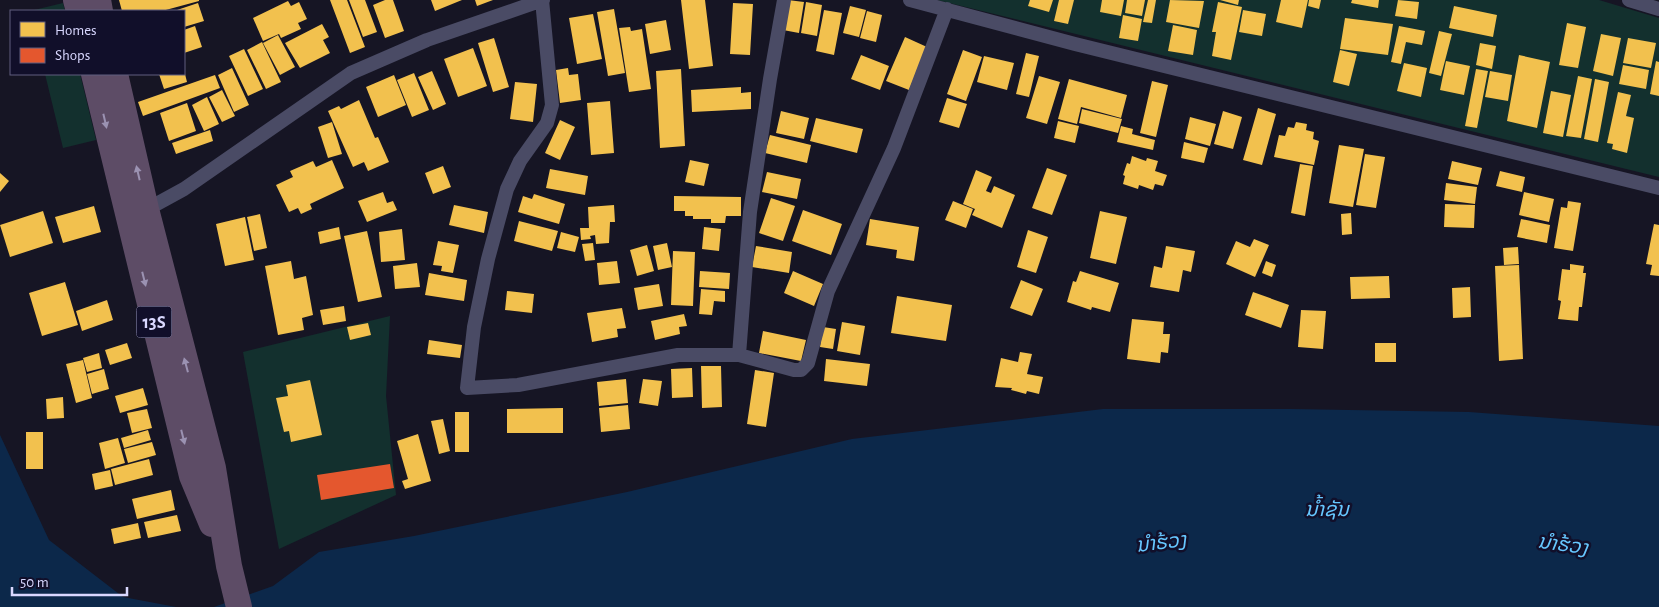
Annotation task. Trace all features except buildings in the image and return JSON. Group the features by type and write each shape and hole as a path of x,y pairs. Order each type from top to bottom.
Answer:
{"highway":[{"name":"13S","path":"94,75 137,214"},
{"name":"13S","path":"115,75 137,214 192,476 229,566 239,607"}],"street":[{"path":"137,214 184,189 351,73 427,40 543,0 552,105 547,123 520,161 507,189 488,259 476,318 468,388 518,385 678,355 739,355 794,370 802,370 808,363 828,291 894,148 947,9"},
{"path":"739,355 750,212 784,0"},
{"path":"910,0 1075,44 1659,188"},
{"path":"1629,0 1659,9"}],"green space":[{"path":"937,0 1599,0 1659,18 1659,177"},
{"path":"63,3 65,10 34,10"},
{"path":"45,75 80,75 96,140 63,148"},
{"path":"390,316 386,396 396,495 279,549 243,352"}],"water":[{"name":"ນ້ຳຊັນ","path":"1103,409 1290,409 1469,412 1659,426 1659,607 214,607 273,586 319,552 414,536 627,492 852,439"},
{"path":"0,435 49,540 123,597 176,607 0,607"}],"water label":[{"name":"ນຳ້ຮວງ","path":"1161,542"},
{"name":"ນຳ້ຮວງ","path":"1563,544"}]}
